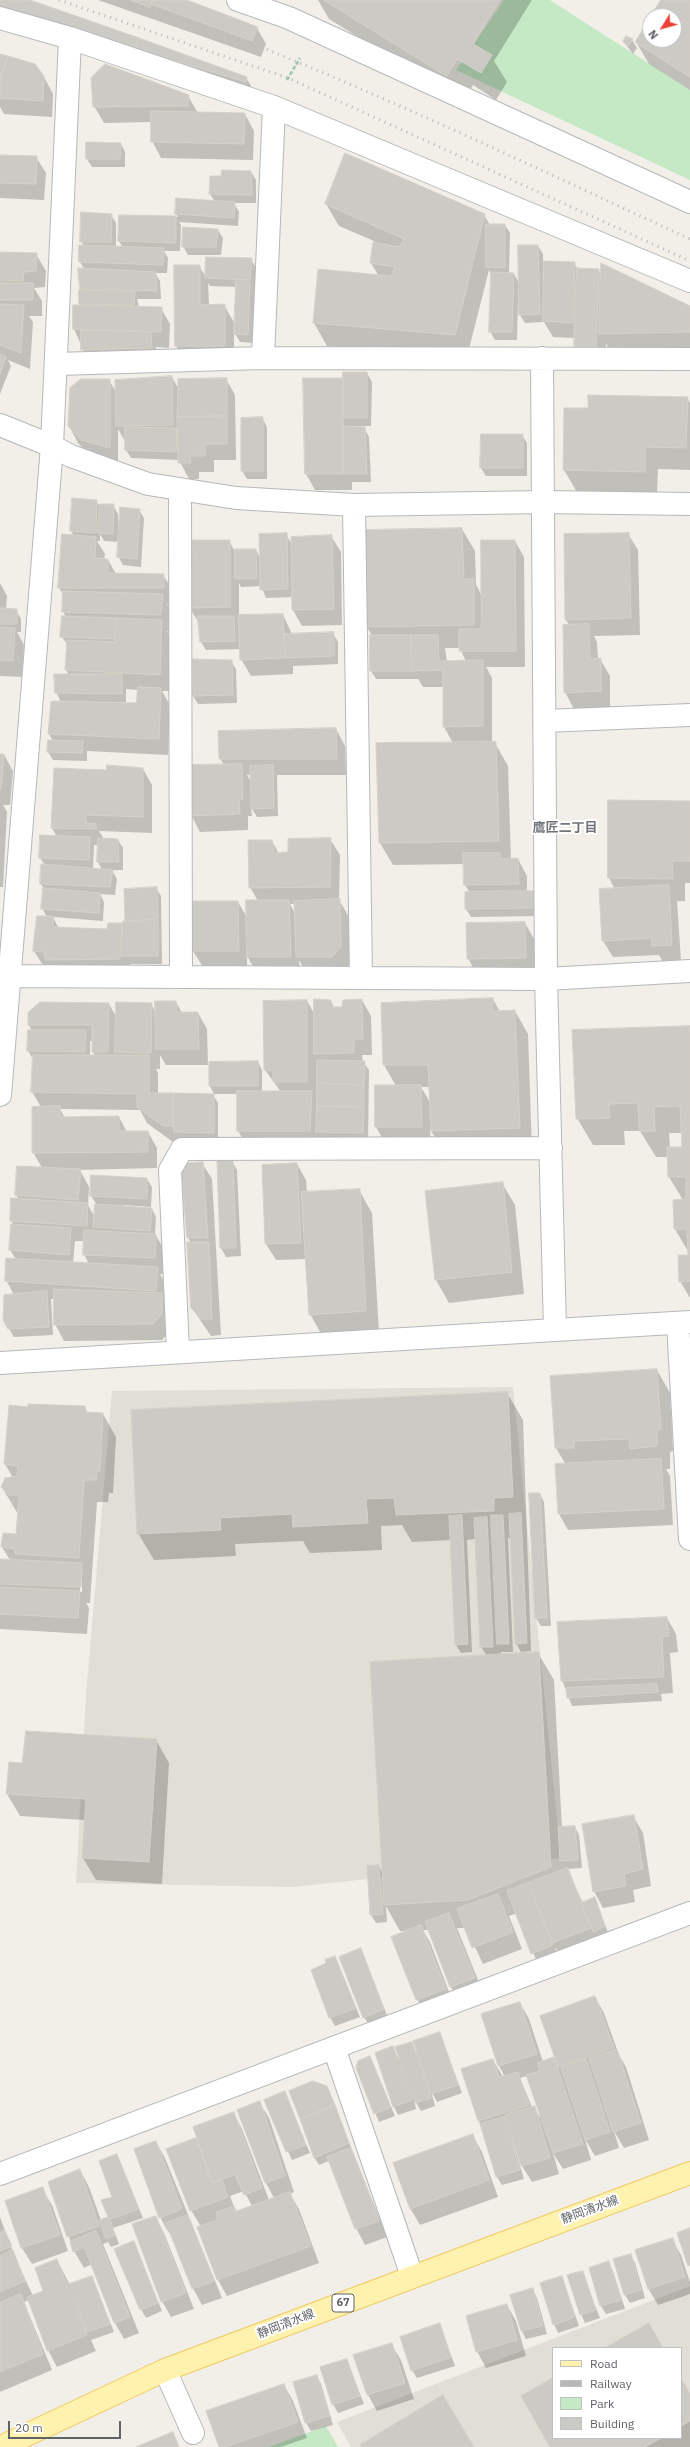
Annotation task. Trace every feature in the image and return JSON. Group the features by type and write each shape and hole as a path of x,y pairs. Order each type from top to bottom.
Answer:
{"main road":[{"name":"静岡清水線","path":"1,2447 24,2442 165,2370 412,2276 690,2173"}],"street":[{"path":"238,0 293,9 317,31 690,202"},
{"path":"0,18 70,38 274,107 690,281"},
{"path":"0,1095 9,976 8,897 52,446 70,38"},
{"path":"263,358 274,107"},
{"path":"56,364 263,358 690,359"},
{"path":"542,358 546,979 555,1330"},
{"path":"0,426 52,446 71,456 148,484 180,491 236,498 354,505 544,502 690,504"},
{"path":"180,491 181,977"},
{"path":"354,505 361,978"},
{"path":"545,721 690,715"},
{"path":"9,976 546,979 690,971"},
{"path":"178,1352 170,1170 182,1149 551,1148"},
{"path":"0,1363 684,1322 690,1539"},
{"path":"0,2174 690,1913"},
{"path":"334,2048 412,2276"},
{"path":"165,2370 193,2433"}],"path":[{"path":"274,107 288,78 317,31"}],"shaded area":[{"path":"513,1387 561,1858 293,1887 76,1883 86,1695 112,1391"},
{"path":"690,2286 690,2447 351,2447 337,2422"}],"green space":[{"path":"504,0 550,0 690,90 690,180 456,70"},
{"path":"326,2426 338,2447 269,2447"}],"building":[{"path":"0,0 30,0 139,38 135,49 0,8"},
{"path":"131,0 153,0 150,7"},
{"path":"153,0 187,0 258,27 252,41 151,4"},
{"path":"324,0 500,0 473,44 492,55 481,73 457,59 447,76"},
{"path":"661,0 690,0 690,77 644,48 682,48 682,8 656,8"},
{"path":"642,31 642,46 635,42"},
{"path":"626,36 633,39 628,46 623,42"},
{"path":"139,38 247,77 246,82 135,49"},
{"path":"0,54 8,56 0,80"},
{"path":"8,56 35,64 44,76 43,101 0,98 0,80"},
{"path":"105,64 189,95 188,106 93,107 91,78"},
{"path":"151,111 245,113 244,144 151,142"},
{"path":"86,142 121,143 120,159 86,159"},
{"path":"345,153 485,214 455,335 313,323 318,269 391,276 395,267 370,263 373,242 399,247 404,239 325,204"},
{"path":"0,155 37,156 36,184 0,183"},
{"path":"222,170 251,171 252,195 209,194 210,176 221,176"},
{"path":"176,198 235,202 234,218 175,214"},
{"path":"81,212 112,214 111,242 80,242"},
{"path":"119,215 176,216 176,243 118,241"},
{"path":"486,224 505,224 505,268 486,267"},
{"path":"183,227 218,229 216,247 182,247"},
{"path":"79,245 164,248 163,265 79,262"},
{"path":"518,245 538,245 540,314 519,315"},
{"path":"0,252 37,253 36,271 24,272 23,281 0,280"},
{"path":"206,257 252,258 250,280 205,278"},
{"path":"544,261 575,262 573,323 543,321"},
{"path":"601,263 690,306 690,332 599,334"},
{"path":"174,265 200,265 200,305 225,304 225,346 175,346"},
{"path":"78,268 156,272 157,291 80,289"},
{"path":"577,268 599,269 596,347 574,346"},
{"path":"491,272 514,273 512,332 489,332"},
{"path":"236,279 250,280 248,335 234,334"},
{"path":"0,283 33,283 33,300 0,300"},
{"path":"79,290 135,292 134,305 79,304"},
{"path":"0,304 24,305 21,353 0,345"},
{"path":"73,305 162,307 161,332 73,329"},
{"path":"81,330 151,332 152,348 81,350"},
{"path":"0,354 6,357 0,374"},
{"path":"343,372 367,372 367,418 343,418"},
{"path":"172,376 173,425 116,426 115,380"},
{"path":"227,378 227,416 177,417 178,379"},
{"path":"303,378 343,378 343,474 305,474"},
{"path":"81,379 110,379 110,448 81,440 68,426 70,388"},
{"path":"588,395 688,397 686,448 645,447 645,472 563,470 564,408 588,408"},
{"path":"227,416 227,444 205,444 205,456 190,456 191,463 178,463 177,417"},
{"path":"263,417 263,471 241,471 241,418"},
{"path":"343,426 365,427 367,474 343,474"},
{"path":"125,427 177,428 176,452 125,450"},
{"path":"481,434 523,434 523,468 480,468"},
{"path":"72,498 97,500 96,533 70,531"},
{"path":"100,504 114,504 113,534 98,533"},
{"path":"120,507 140,509 137,559 117,557"},
{"path":"462,528 464,579 474,579 474,625 366,627 364,530"},
{"path":"287,533 288,589 260,590 259,534"},
{"path":"629,533 631,618 565,620 564,534"},
{"path":"62,534 96,537 95,558 108,559 108,573 164,574 164,588 58,588"},
{"path":"332,535 334,609 292,610 291,537"},
{"path":"188,540 230,540 230,607 189,608"},
{"path":"481,540 515,540 516,651 459,651 459,629 481,629"},
{"path":"235,549 256,549 257,578 235,579"},
{"path":"63,591 163,594 161,615 62,612"},
{"path":"0,608 17,609 17,624 0,624"},
{"path":"283,614 285,658 240,660 238,615"},
{"path":"62,616 116,618 115,639 60,637"},
{"path":"198,616 234,616 235,641 200,642"},
{"path":"116,618 162,620 160,675 65,670 67,640 115,642"},
{"path":"589,624 590,659 601,658 601,691 564,693 563,625"},
{"path":"0,627 15,628 13,661 0,660"},
{"path":"334,632 334,656 285,658 284,634"},
{"path":"370,635 411,635 412,671 370,671"},
{"path":"411,635 438,635 439,661 483,660 483,726 443,727 443,670 412,671"},
{"path":"193,659 232,660 233,695 192,696"},
{"path":"54,674 122,674 122,694 55,693"},
{"path":"138,687 161,688 159,739 48,734 51,701 136,703"},
{"path":"336,728 337,759 219,759 218,731"},
{"path":"48,740 83,741 82,753 47,752"},
{"path":"496,742 499,841 379,843 376,743"},
{"path":"0,754 4,754 1,789 0,789"},
{"path":"242,764 243,799 239,800 240,814 190,816 187,765"},
{"path":"107,765 143,768 143,817 86,815 86,823 96,824 96,829 51,828 54,768 106,770"},
{"path":"273,765 274,808 251,809 250,766"},
{"path":"608,800 690,801 690,861 672,861 673,879 608,878"},
{"path":"40,835 90,837 89,860 39,858"},
{"path":"98,838 118,839 119,862 97,862"},
{"path":"331,838 330,887 249,888 248,840 272,840 274,853 288,852 288,839"},
{"path":"463,853 500,853 500,859 518,858 519,884 464,885"},
{"path":"41,864 113,870 110,887 40,884"},
{"path":"669,885 672,945 652,946 652,938 602,941 599,889"},
{"path":"157,887 158,919 125,921 124,889"},
{"path":"43,888 100,893 99,913 41,909"},
{"path":"534,891 535,908 465,909 465,892"},
{"path":"340,899 341,947 332,957 296,957 294,901"},
{"path":"246,900 289,900 291,957 247,957"},
{"path":"192,901 238,901 239,951 192,951"},
{"path":"37,916 53,916 53,927 107,929 108,923 122,923 120,959 45,960 44,952 33,951"},
{"path":"123,921 158,921 158,956 122,956"},
{"path":"525,922 526,958 467,959 466,923"},
{"path":"493,998 493,1011 515,1010 520,1128 431,1131 428,1065 383,1065 381,1003"},
{"path":"314,999 331,1000 331,1007 342,1007 343,1000 362,999 363,1039 354,1039 354,1053 314,1054"},
{"path":"307,1000 307,1082 273,1082 273,1071 264,1070 263,1001"},
{"path":"155,1001 176,1001 177,1012 198,1012 199,1049 156,1049"},
{"path":"40,1002 109,1003 108,1052 92,1052 92,1025 28,1025 28,1013"},
{"path":"116,1002 152,1003 151,1053 115,1052"},
{"path":"690,1026 690,1281 679,1282 678,1255 688,1255 687,1229 674,1229 673,1200 686,1199 686,1177 668,1177 667,1147 682,1147 680,1106 654,1107 655,1131 639,1131 638,1103 609,1104 610,1118 576,1119 572,1030"},
{"path":"28,1030 86,1030 85,1052 27,1051"},
{"path":"33,1055 149,1055 149,1093 173,1093 173,1126 163,1126 137,1107 137,1094 31,1092"},
{"path":"317,1060 365,1061 364,1085 317,1083"},
{"path":"258,1061 258,1086 209,1086 209,1062"},
{"path":"317,1083 364,1085 364,1107 317,1106"},
{"path":"375,1085 421,1085 422,1127 375,1127"},
{"path":"237,1091 312,1091 310,1131 237,1131"},
{"path":"174,1093 214,1094 214,1133 174,1132"},
{"path":"60,1106 60,1117 119,1116 119,1131 148,1131 148,1152 32,1153 32,1107"},
{"path":"317,1106 364,1107 363,1133 316,1132"},
{"path":"233,1160 236,1248 220,1248 217,1161"},
{"path":"203,1162 208,1238 187,1238 181,1171 188,1163"},
{"path":"297,1163 301,1243 265,1244 262,1165"},
{"path":"17,1166 81,1169 78,1200 15,1195"},
{"path":"91,1175 147,1178 147,1199 90,1196"},
{"path":"503,1182 512,1272 435,1280 425,1191"},
{"path":"360,1189 366,1311 309,1315 301,1192"},
{"path":"11,1198 88,1203 87,1226 10,1221"},
{"path":"95,1204 152,1208 150,1231 93,1227"},
{"path":"11,1224 71,1228 69,1255 9,1250"},
{"path":"84,1230 156,1234 155,1258 83,1255"},
{"path":"187,1242 209,1242 212,1319 201,1319 191,1308"},
{"path":"6,1258 158,1267 156,1291 5,1281"},
{"path":"54,1289 162,1293 162,1314 153,1324 54,1325"},
{"path":"47,1291 49,1327 8,1329 3,1320 4,1295"},
{"path":"657,1369 661,1429 657,1430 657,1446 630,1449 629,1439 574,1441 574,1448 555,1448 550,1376"},
{"path":"508,1392 513,1497 494,1498 494,1511 396,1515 394,1498 366,1499 368,1523 293,1527 292,1514 220,1518 221,1530 137,1534 131,1410"},
{"path":"28,1404 85,1406 85,1412 103,1413 100,1471 97,1471 96,1480 84,1480 79,1558 15,1554 15,1549 1,1547 3,1533 16,1534 19,1495 9,1495 1,1487 5,1478 17,1476 18,1466 4,1464 9,1405 28,1407"},
{"path":"661,1459 664,1509 558,1514 555,1464"},
{"path":"529,1493 540,1493 547,1618 535,1618"},
{"path":"521,1513 527,1643 515,1644 509,1514"},
{"path":"462,1515 468,1644 455,1645 449,1516"},
{"path":"491,1515 503,1515 509,1644 497,1644"},
{"path":"487,1517 493,1647 480,1647 474,1518"},
{"path":"0,1559 82,1563 81,1587 0,1584"},
{"path":"0,1587 80,1591 78,1618 0,1614"},
{"path":"667,1617 669,1636 662,1637 664,1677 561,1681 557,1622"},
{"path":"539,1652 551,1867 468,1900 384,1905 370,1662"},
{"path":"657,1684 658,1692 567,1698 566,1688"},
{"path":"26,1731 157,1739 149,1862 82,1858 86,1799 6,1794 9,1762 22,1763"},
{"path":"634,1815 643,1869 624,1874 626,1886 593,1892 582,1824"},
{"path":"575,1826 578,1860 560,1861 558,1827"},
{"path":"379,1865 383,1914 370,1915 367,1866"},
{"path":"568,1868 591,1928 552,1943 528,1883"},
{"path":"528,1883 553,1945 531,1954 507,1891"},
{"path":"498,1894 513,1932 472,1948 457,1909"},
{"path":"595,1897 605,1926 593,1932 581,1903"},
{"path":"449,1913 475,1978 450,1987 425,1922"},
{"path":"421,1925 446,1989 416,2000 391,1937"},
{"path":"361,1948 384,2009 363,2018 339,1957"},
{"path":"335,1956 356,2008 329,2018 311,1970 326,1963 325,1960"},
{"path":"595,1996 614,2047 558,2067 540,2016"},
{"path":"520,2002 537,2054 498,2066 481,2014"},
{"path":"440,2032 458,2085 431,2094 413,2041"},
{"path":"412,2042 431,2098 415,2103 395,2047"},
{"path":"393,2046 412,2100 393,2107 375,2053"},
{"path":"617,2049 641,2123 613,2132 589,2058"},
{"path":"370,2056 391,2107 374,2114 356,2068 358,2061"},
{"path":"554,2057 583,2144 553,2153 526,2075 540,2071 538,2063"},
{"path":"493,2059 499,2077 518,2072 529,2105 478,2121 461,2069"},
{"path":"586,2059 610,2132 585,2140 561,2068"},
{"path":"313,2081 327,2086 335,2105 300,2119 289,2091"},
{"path":"285,2091 306,2145 286,2152 264,2100"},
{"path":"260,2101 285,2176 265,2183 237,2110"},
{"path":"335,2105 349,2143 314,2158 300,2119"},
{"path":"535,2106 550,2158 521,2166 505,2115"},
{"path":"234,2112 262,2188 244,2195 235,2175 212,2182 193,2127"},
{"path":"504,2117 520,2170 496,2177 480,2124"},
{"path":"473,2134 489,2180 410,2209 393,2163"},
{"path":"196,2138 212,2182 222,2180 228,2197 190,2211 166,2149"},
{"path":"156,2141 182,2209 159,2218 134,2149"},
{"path":"351,2148 379,2221 355,2229 327,2157"},
{"path":"117,2154 139,2209 110,2219 115,2235 106,2239 99,2220 108,2217 101,2200 112,2197 99,2161"},
{"path":"80,2169 99,2226 67,2237 48,2182"},
{"path":"43,2187 60,2235 21,2248 5,2201"},
{"path":"290,2192 311,2246 217,2280 197,2227 218,2220 216,2212 234,2206 236,2211"},
{"path":"188,2215 214,2281 192,2289 166,2223"},
{"path":"156,2216 186,2293 161,2302 132,2224"},
{"path":"690,2228 690,2265 688,2266 677,2233"},
{"path":"5,2231 12,2246 0,2251 0,2233"},
{"path":"96,2231 130,2317 114,2323 84,2247 73,2252 70,2242"},
{"path":"673,2238 685,2277 648,2289 635,2250"},
{"path":"134,2241 158,2303 140,2310 114,2249"},
{"path":"13,2250 25,2281 0,2292 0,2256"},
{"path":"631,2254 641,2290 624,2295 613,2259"},
{"path":"57,2259 87,2335 47,2351 27,2297 43,2291 35,2268"},
{"path":"609,2261 621,2300 600,2306 589,2268"},
{"path":"583,2271 596,2310 580,2315 567,2275"},
{"path":"92,2276 110,2324 87,2332 69,2284"},
{"path":"562,2276 575,2317 553,2325 540,2283"},
{"path":"533,2288 543,2326 521,2331 510,2295"},
{"path":"21,2294 43,2354 0,2372 0,2303"},
{"path":"507,2304 517,2340 476,2352 466,2316"},
{"path":"440,2323 451,2357 411,2371 400,2337"},
{"path":"649,2323 662,2347 607,2347"},
{"path":"392,2343 405,2383 367,2395 353,2355"},
{"path":"347,2359 360,2396 332,2405 320,2367"},
{"path":"317,2375 329,2416 305,2423 293,2382"},
{"path":"552,2379 552,2439 659,2439 645,2447 550,2447 521,2396"},
{"path":"682,2380 690,2394 690,2421 682,2425"},
{"path":"284,2384 298,2422 225,2447 219,2447 206,2411"},
{"path":"443,2395 474,2447 362,2447 360,2445"},
{"path":"173,2432 179,2447 136,2447"}],"railway":[{"path":"59,0 288,78 690,261"},
{"path":"119,0 228,34 300,63 468,136 690,239"}],"district":[{"name":"鷹匠二丁目","path":"565,828"}]}
